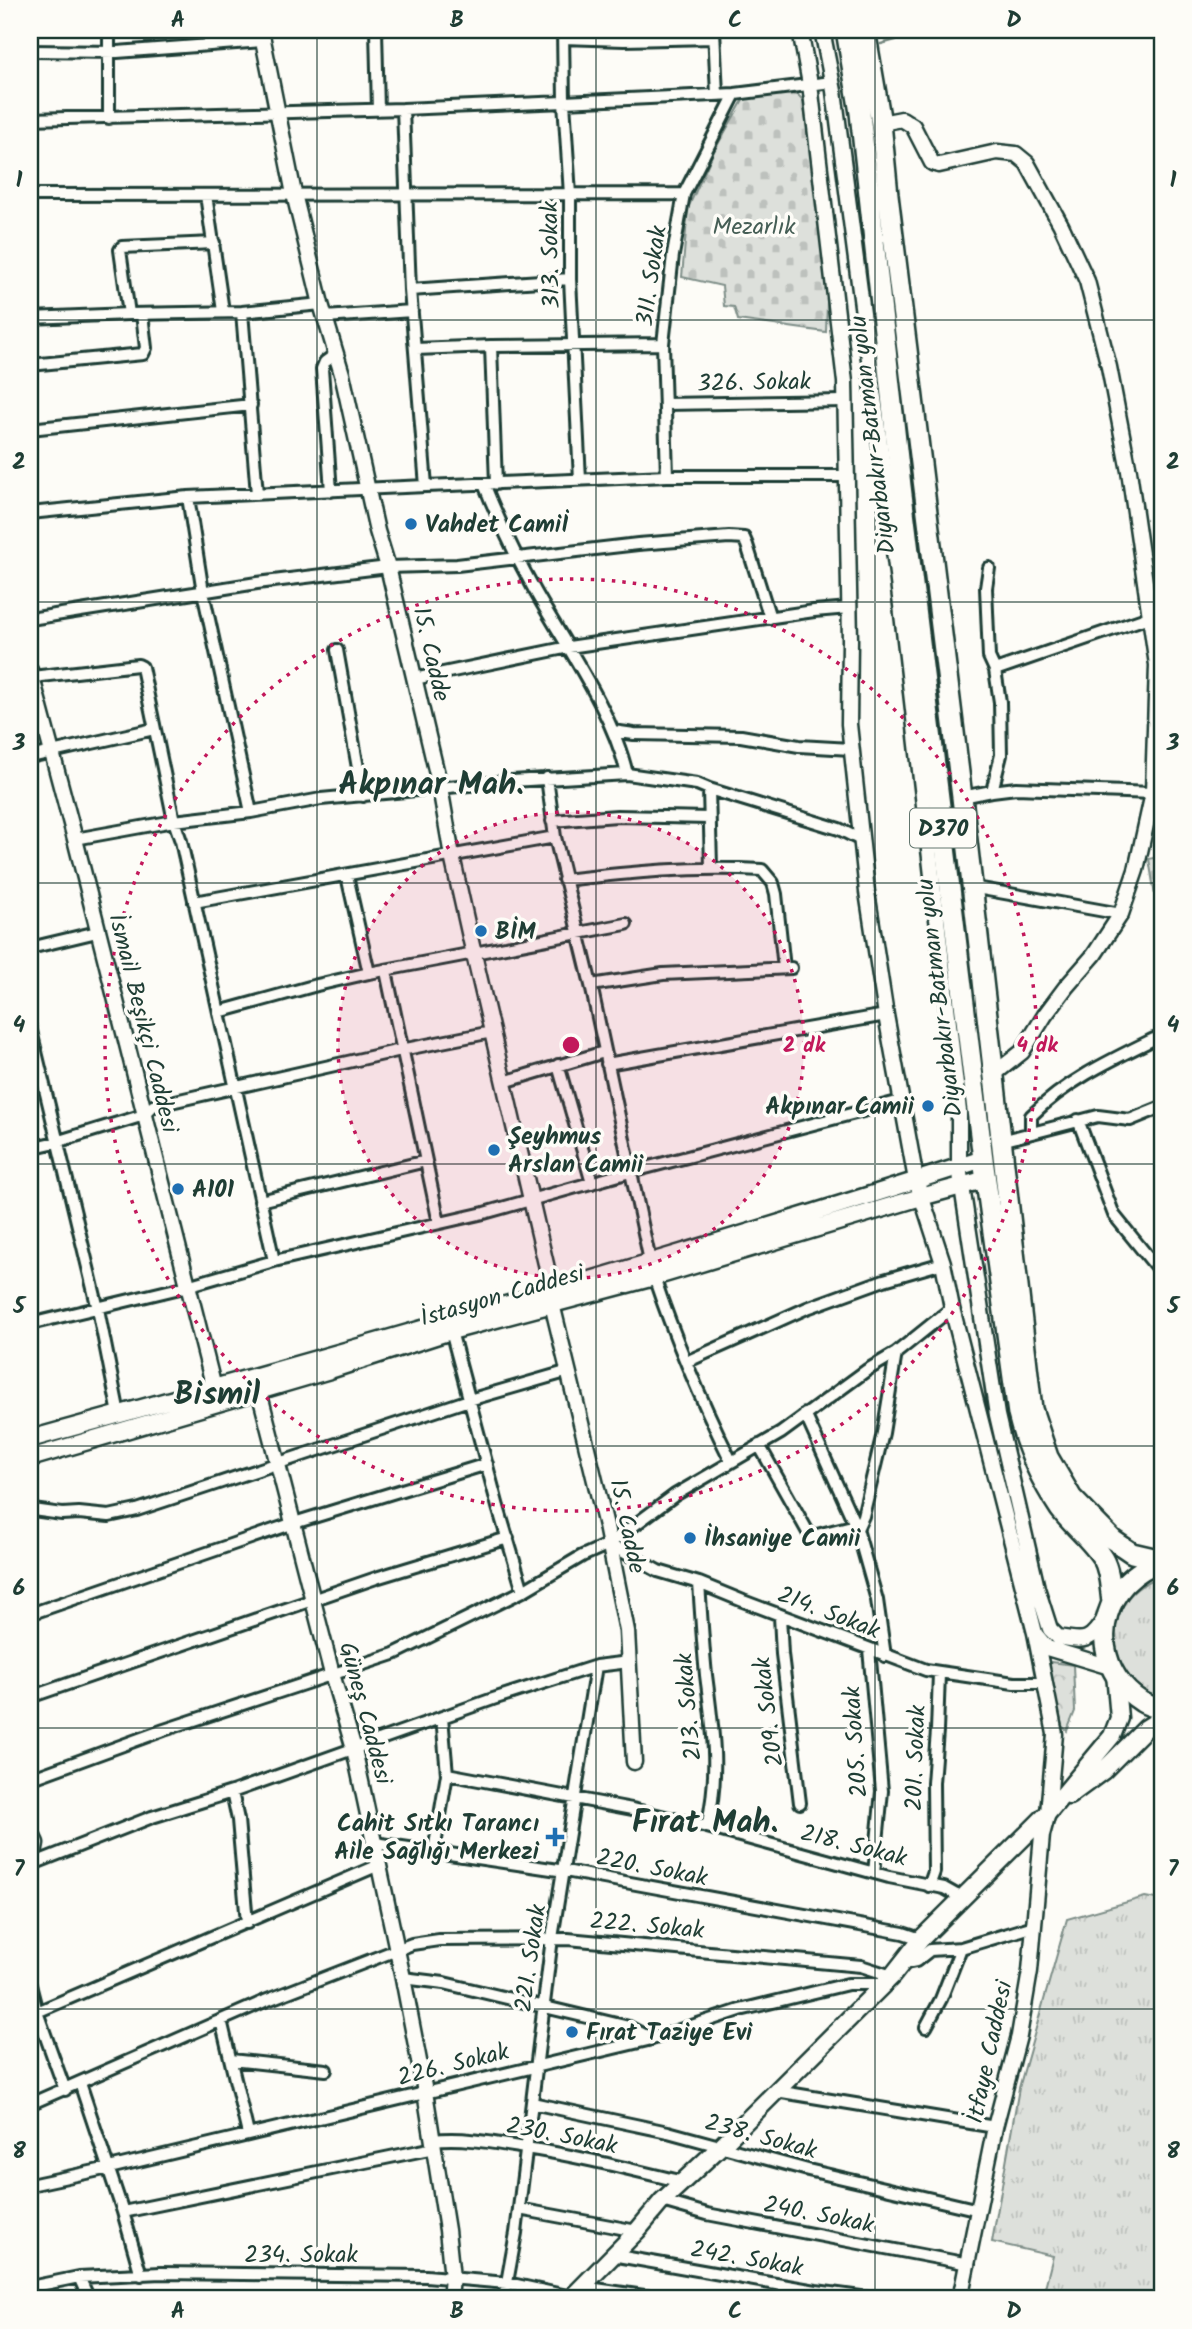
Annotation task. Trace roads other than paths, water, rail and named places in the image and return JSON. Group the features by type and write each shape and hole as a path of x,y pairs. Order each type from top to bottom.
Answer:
{"highway":[{"name":"Diyarbakır-Batman yolu","path":"846,30 860,113 901,486 983,1159 1018,1414 1026,1445 1042,1478 1060,1509 1102,1558 1108,1573 1109,1609 1104,1642 1112,1670"},
{"name":"Diyarbakır-Batman yolu","path":"865,30 881,123 1032,1409 1048,1457 1072,1498 1113,1540 1132,1553 1162,1561"},
{"path":"1109,1609 1116,1594 1133,1575 1162,1561"},
{"path":"1112,1670 1124,1688 1143,1703 1162,1710"}],"main road":[{"name":"İstasyon Caddesi","path":"652,1269 983,1159"},
{"name":"İstasyon Caddesi","path":"30,1439 375,1343 987,1179"},
{"name":"İstasyon Caddesi","path":"30,1458 259,1391 552,1297"},
{"path":"574,2294 637,2231 662,2201 776,2091 892,1974 921,1939 1048,1813 1112,1736 1119,1718 1112,1670"},
{"path":"1048,1813 1103,1771 1146,1728 1162,1718"}],"street":[{"path":"109,30 109,118"},
{"path":"376,30 378,110"},
{"name":"İtfaye Caddesi","path":"800,30 810,84 845,382 851,749 867,892 916,1180 943,1263 951,1308 1035,1633 1055,1734 1048,1813 1042,1835 1030,1971 1019,2036 995,2127 960,2299"},
{"path":"822,30 832,82 901,606 960,1111 959,1167 997,1415 1007,1466 1050,1629 1058,1637 1083,1640 1093,1636 1109,1609"},
{"path":"563,34 624,40 714,34 717,95"},
{"name":"313. Sokak","path":"563,34 570,195 570,279 580,480"},
{"path":"30,51 108,52 262,35"},
{"name":"15. Cadde","path":"262,35 294,194 336,354 440,788 452,856 609,1544 627,1631 634,1762"},
{"path":"30,119 378,110 717,95 832,82"},
{"name":"311. Sokak","path":"667,476 663,344 673,255 684,194 735,94"},
{"path":"403,109 410,290 426,486"},
{"path":"881,123 902,120 914,126 932,163 939,165 997,152 1016,154 1027,163 1061,225 1087,281 1109,367 1129,471 1157,665 1153,793 1136,870 1121,914 1094,955 1045,1015 1022,1052 994,1074"},
{"path":"30,195 684,194"},
{"path":"206,195 223,311"},
{"path":"129,313 120,250 122,247 214,243"},
{"path":"410,290 570,279"},
{"path":"30,318 223,311 412,311"},
{"path":"242,312 257,494"},
{"path":"30,365 143,354 146,348 142,314"},
{"path":"416,349 663,344"},
{"path":"491,346 490,484 517,557 613,731 627,774"},
{"path":"331,491 323,369 324,362 336,354"},
{"name":"326. Sokak","path":"665,404 844,401"},
{"path":"30,429 251,405"},
{"path":"30,513 188,497 426,486 667,476 847,476"},
{"path":"188,497 202,592 251,812"},
{"path":"30,619 388,567 457,565 638,544 729,537 744,538 770,618"},
{"path":"989,568 986,588 989,657 995,670 1000,702 1001,755 992,791"},
{"path":"414,678 569,647 849,608"},
{"path":"995,670 1149,617"},
{"path":"337,650 363,796"},
{"path":"31,673 138,665 142,667 153,729 181,841 274,1261"},
{"name":"İsmail Beşikçi Caddesi","path":"31,673 214,1388"},
{"path":"30,757 153,729"},
{"path":"613,731 634,734 741,736 799,746 851,749"},
{"path":"75,839 321,799 547,778 627,774 697,784 839,829 861,841"},
{"path":"547,778 552,821 564,880 590,985 652,1269 708,1415 731,1461"},
{"path":"962,797 1016,788 1153,793"},
{"path":"709,789 711,867"},
{"path":"552,821 617,816 709,818"},
{"path":"194,902 555,837"},
{"path":"564,880 669,869 711,867 762,870 768,876 776,894 787,968 663,974 590,985"},
{"path":"346,876 369,973"},
{"path":"971,887 1121,914"},
{"path":"219,1012 369,973 626,924"},
{"path":"30,948 97,932"},
{"path":"386,971 439,1223"},
{"path":"607,1064 886,1015"},
{"path":"30,1027 98,1309 120,1414"},
{"path":"30,1148 144,1115 153,1106 492,1032"},
{"path":"1031,1132 1031,1116 1051,1098 1090,1071 1162,1037"},
{"path":"504,1082 604,1052"},
{"path":"558,1065 592,1183"},
{"path":"30,1324 98,1309 274,1261 531,1200 901,1101"},
{"path":"1001,1141 1098,1116 1130,1120 1162,1107"},
{"path":"1078,1120 1114,1215 1162,1274"},
{"path":"260,1200 426,1161"},
{"path":"687,1362 807,1308 884,1280 943,1263"},
{"path":"30,1779 152,1734 394,1654 523,1591 582,1556 609,1544 675,1495 781,1433 867,1370 896,1353 951,1308"},
{"path":"452,1331 523,1591"},
{"path":"857,1529 863,1516 883,1433 896,1353"},
{"path":"31,1508 62,1514 109,1516 148,1507 469,1400 569,1371"},
{"name":"Güneş Caddesi","path":"259,1391 354,1749 375,1843 425,2092 447,2230 452,2278 450,2299"},
{"path":"805,1414 857,1529 877,1600 885,1656"},
{"path":"760,1445 808,1534 813,1536 848,1527 857,1529"},
{"path":"30,1614 294,1523 487,1464"},
{"path":"30,1697 379,1577 508,1538"},
{"name":"214. Sokak","path":"609,1544 658,1571 699,1583 780,1616 850,1640 885,1656 939,1673 1014,1683 1044,1683"},
{"name":"213. Sokak","path":"699,1583 716,1774 706,1827"},
{"name":"209. Sokak","path":"780,1616 800,1804"},
{"path":"1035,1633 1047,1648 1112,1670"},
{"name":"205. Sokak","path":"869,1649 882,1791 874,1873"},
{"path":"30,1865 152,1817 232,1792 442,1717 596,1666 629,1662"},
{"name":"221. Sokak","path":"504,2299 519,2209 552,1938 565,1871 596,1666"},
{"name":"201. Sokak","path":"929,1886 934,1872 933,1783 939,1673"},
{"path":"435,1851 447,1773 442,1717"},
{"name":"218. Sokak","path":"447,1773 632,1809 874,1873 944,1888 962,1898"},
{"path":"232,1792 239,1820 247,1923"},
{"path":"30,1830 36,1843 30,1865"},
{"name":"220. Sokak","path":"375,1843 565,1871 904,1933 921,1939"},
{"path":"33,2014 379,1865"},
{"path":"892,1974 930,1951 961,1948 1034,1926"},
{"name":"222. Sokak","path":"30,2104 221,2020 412,1944 439,1940 552,1938 861,1966 892,1974"},
{"path":"926,2027 941,1999 961,1948"},
{"name":"226. Sokak","path":"30,2185 652,2039 740,2010 892,1974"},
{"path":"403,1978 444,1983 629,2027 652,2039"},
{"path":"30,1985 33,2014 65,2090"},
{"path":"221,2020 247,2134"},
{"path":"231,2060 326,2070"},
{"path":"80,2083 141,2275"},
{"path":"776,2091 995,2127"},
{"name":"238. Sokak","path":"532,2104 655,2129 979,2210"},
{"name":"230. Sokak","path":"123,2212 433,2144 474,2140 575,2157 683,2182"},
{"name":"240. Sokak","path":"662,2201 707,2214 969,2264"},
{"path":"519,2209 637,2231"},
{"name":"242. Sokak","path":"612,2255 876,2299"},
{"name":"234. Sokak","path":"31,2286 79,2277 161,2273 263,2274 452,2278 507,2283 574,2294 665,2299"},
{"path":"79,2277 89,2299"},
{"path":"31,2286 37,2299"}],"waterway":[{"path":"881,44 931,30"}],"place":[{"name":"Vahdet Camiİ","path":"411,524"},
{"name":"BİM","path":"481,931"},
{"name":"Akpınar Camii","path":"928,1106"},
{"name":"Şeyhmus Arslan Camii","path":"494,1150"},
{"name":"A101","path":"178,1189"},
{"name":"İhsaniye Camii","path":"690,1538"},
{"name":"Cahit Sıtkı Tarancı Aile Sağlığı Merkezi","path":"555,1837"},
{"name":"Fırat Taziye Evi","path":"572,2032"}],"district":[{"name":"Akpınar Mah.","path":"431,783"},
{"name":"Bismil","path":"217,1393"},
{"name":"Fırat Mah.","path":"705,1821"}],"park label":[{"name":"Mezarlık","path":"754,226"}]}
